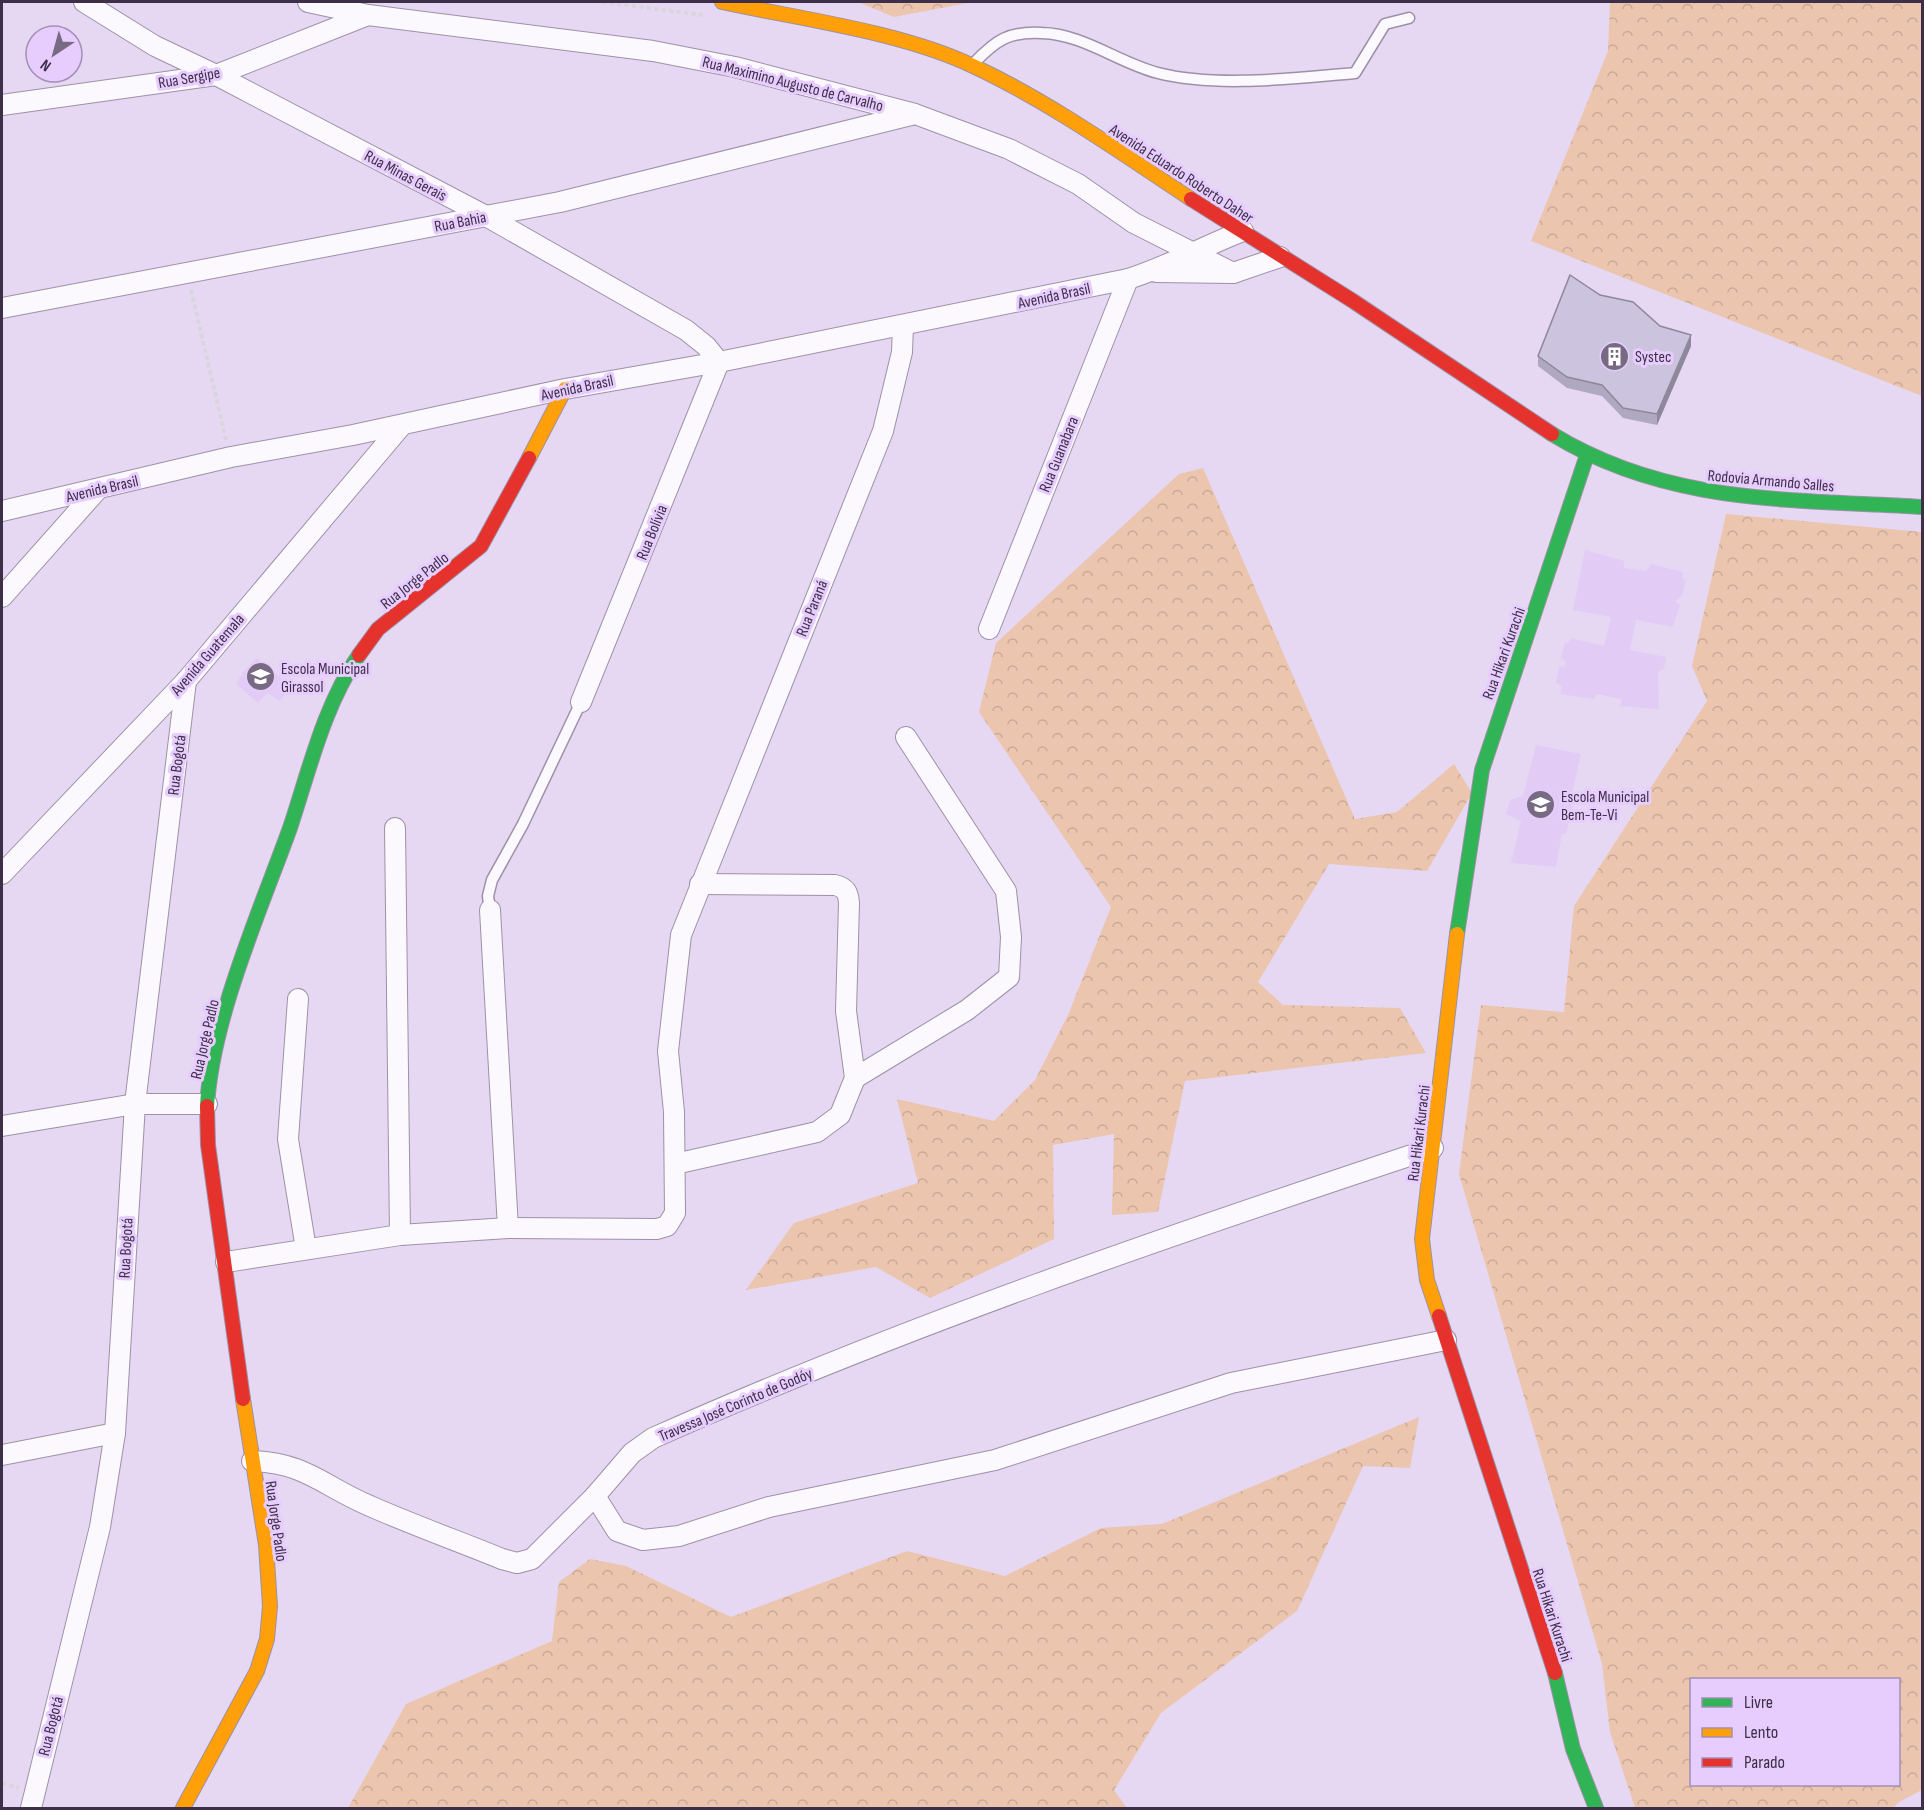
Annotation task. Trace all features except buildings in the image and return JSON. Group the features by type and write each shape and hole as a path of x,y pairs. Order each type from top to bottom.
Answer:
{"street":[{"name":"Rua Minas Gerais","path":"84,2 155,46 216,75 486,216 686,330 719,362"},
{"name":"Rua Maximino Augusto de Carvalho","path":"308,2 368,15 653,51 735,67 915,114 1009,149 1068,179 1134,223 1189,253 1233,273"},
{"name":"Avenida Eduardo Roberto Daher","path":"722,2 898,40 972,65 1035,99 1243,231 1502,402 1587,455"},
{"name":"Rua Sergipe","path":"2,105 216,75 368,15"},
{"name":"Rua Bahia","path":"2,308 571,200 915,114"},
{"path":"1189,253 1243,231"},
{"name":"Avenida Brasil","path":"2,511 231,457 402,425 565,389 903,326 1128,279 1154,272 1189,253"},
{"name":"Avenida Brasil","path":"1154,272 1233,273 1280,257"},
{"name":"Rua Guanabara","path":"989,629 1128,279"},
{"name":"Rua Paraná","path":"508,1228 657,1229 668,1226 675,1213 675,1164 668,1051 681,935 883,431 902,352 903,326"},
{"name":"Rua Bolívia","path":"581,702 719,362"},
{"name":"Rua Jorge Padlo","path":"183,1809 257,1671 267,1639 270,1606 266,1545 252,1461 208,1145 207,1104 215,1052 233,989 330,712 351,667 378,629 481,546 495,526 565,389"},
{"name":"Avenida Guatemala","path":"2,874 186,681 402,425"},
{"name":"Rodovia Armando Salles","path":"1587,455 1652,480 1726,495 1923,507"},
{"name":"Rua Hikari Kurachi","path":"1587,455 1482,770 1458,923 1422,1239 1427,1280 1556,1677 1573,1749 1596,1809"},
{"path":"2,597 98,489"},
{"name":"Rua Bogotá","path":"30,1809 100,1527 115,1433 135,1104 186,681"},
{"path":"855,1078 967,1010 1009,977 1011,937 1006,891 906,737"},
{"path":"395,828 400,1235"},
{"path":"675,1164 817,1132 840,1114 855,1078 846,1011 849,903 848,894 844,888 836,885 700,884"},
{"path":"226,1262 400,1235 508,1228 490,910"},
{"path":"298,999 288,1139 306,1250"},
{"path":"2,1126 135,1104 207,1104"},
{"name":"Travessa José Corinto de Godóy","path":"252,1461 273,1462 313,1474 367,1505 517,1563 532,1559 595,1496 632,1453 653,1438 884,1340 1090,1264 1433,1148"},
{"path":"595,1496 617,1531 643,1540 680,1536 769,1507 995,1460 1231,1383 1446,1340"},
{"path":"2,1455 115,1433"}],"lane":[{"path":"972,65 994,42 1016,34 1042,33 1071,37 1130,64 1161,73 1204,79 1276,79 1355,73 1385,24 1408,18"},
{"path":"490,910 488,896 492,880 523,824 581,702"}],"path":[{"path":"602,2 711,16"},
{"path":"187,274 231,457"}],"shaded area":[{"path":"1585,550 1624,561 1624,568 1646,571 1651,564 1683,572 1682,578 1686,581 1682,595 1675,601 1680,605 1673,627 1636,620 1630,650 1666,657 1664,669 1658,672 1659,709 1620,706 1622,699 1597,694 1593,699 1560,694 1562,686 1556,683 1559,667 1564,667 1566,662 1561,658 1565,643 1569,643 1571,638 1604,646 1611,617 1573,610"},
{"name":"Escola Municipal Girassol","path":"257,658 292,687 280,701 267,693 258,703 236,684 244,671"},
{"name":"Escola Municipal Bem-Te-Vi","path":"1536,745 1581,754 1570,803 1573,806 1566,834 1562,834 1556,867 1511,863 1521,821 1506,814 1510,800 1523,796"}],"green space":[{"path":"858,2 973,2 894,17"},
{"path":"1610,2 1922,2 1922,396 1531,241 1608,51"},
{"path":"1203,468 1355,819 1397,812 1454,764 1472,793 1427,871 1329,864 1258,982 1283,1005 1400,1008 1426,1053 1185,1081 1158,1212 1112,1215 1114,1134 1053,1145 1054,1239 930,1298 876,1267 746,1290 794,1223 918,1183 897,1099 994,1121 1035,1080 1068,1015 1111,907 979,712 996,643 1179,474"},
{"path":"1726,514 1922,532 1922,1790 1899,1802 1893,1808 1635,1808 1610,1732 1602,1664 1459,1174 1481,1005 1564,1012 1574,906 1707,701 1692,666"},
{"path":"1419,1417 1410,1468 1363,1466 1297,1611 1161,1713 1114,1790 1127,1808 348,1808 406,1704 552,1641 559,1582 590,1559 626,1566 731,1617 907,1551 1005,1576 1101,1528 1162,1524"}],"traffic: fast":[{"path":"1552,434 1596,457 1640,474 1686,486 1778,499 1922,507"},
{"path":"1457,934 1482,770 1587,455"},
{"path":"207,1106 218,1038 239,966 290,828 327,717 336,695 359,655"},
{"path":"1555,1673 1573,1749 1596,1808"}],"traffic: slow":[{"path":"722,2 883,35 945,54 1030,95 1191,199"},
{"path":"529,458 565,389"},
{"path":"1439,1316 1427,1280 1422,1239 1457,934"},
{"path":"183,1808 257,1671 267,1639 270,1606 266,1545 243,1399"}],"traffic: jam":[{"path":"1191,199 1353,301 1552,434"},
{"path":"359,655 378,629 481,546 529,458"},
{"path":"207,1106 208,1145 243,1399"},
{"path":"1439,1316 1555,1673"}],"place":[{"name":"Systec","path":"1614,356"},
{"name":"Escola Municipal Girassol","path":"260,677"},
{"name":"Escola Municipal Bem-Te-Vi","path":"1540,805"}]}
